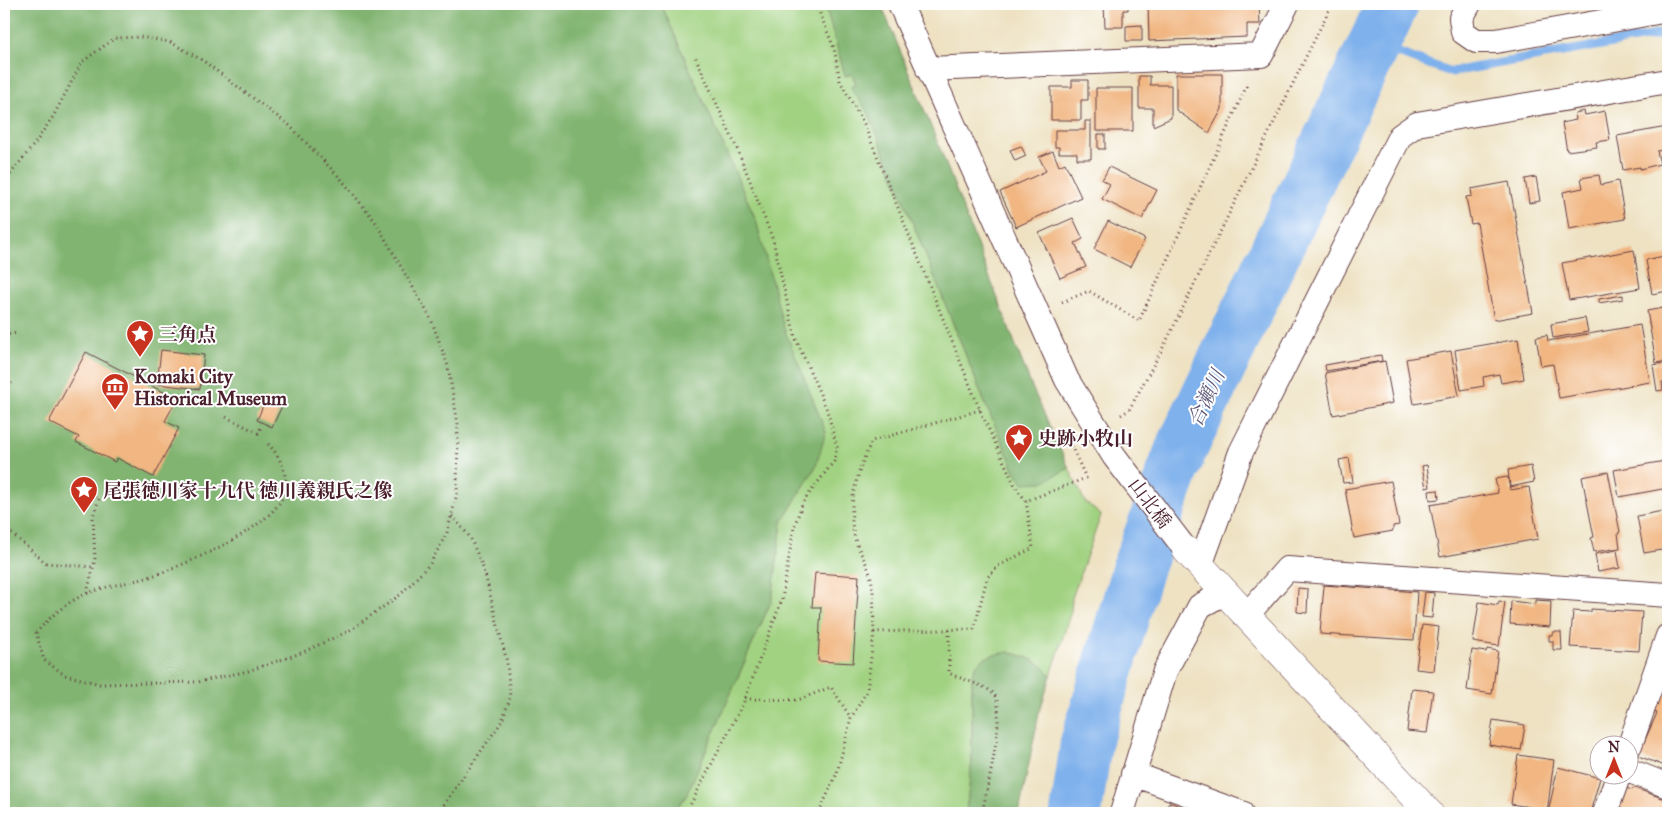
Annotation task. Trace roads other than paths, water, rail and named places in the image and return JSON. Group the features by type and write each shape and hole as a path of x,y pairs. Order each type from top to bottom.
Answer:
{"street":[{"name":"山北橋","path":"900,4 1067,380 1114,456 1192,558"},
{"path":"928,69 1261,55 1287,4"},
{"path":"1469,4 1461,18 1463,32 1476,41 1496,41 1668,10"},
{"path":"1429,813 1192,558 1240,452 1400,136 1417,124 1668,81"},
{"path":"1246,616 1288,569 1668,595"},
{"path":"1122,813 1132,774 1165,672 1200,606 1224,593"},
{"path":"1634,734 1668,636"},
{"path":"1132,774 1241,813"},
{"path":"1640,775 1668,786"},
{"path":"1605,813 1615,784"}],"waterway":[{"name":"合瀬川","path":"1076,813 1086,743 1138,567 1180,452 1393,4"},
{"path":"1373,44 1451,72 1668,33"}],"place":[{"name":"三角点","path":"140,358"},
{"name":"Komaki City Historical Museum","path":"115,411"},
{"name":"史跡小牧山","path":"1019,462"},
{"name":"尾張徳川家十九代 徳川義親氏之像","path":"84,514"}]}
